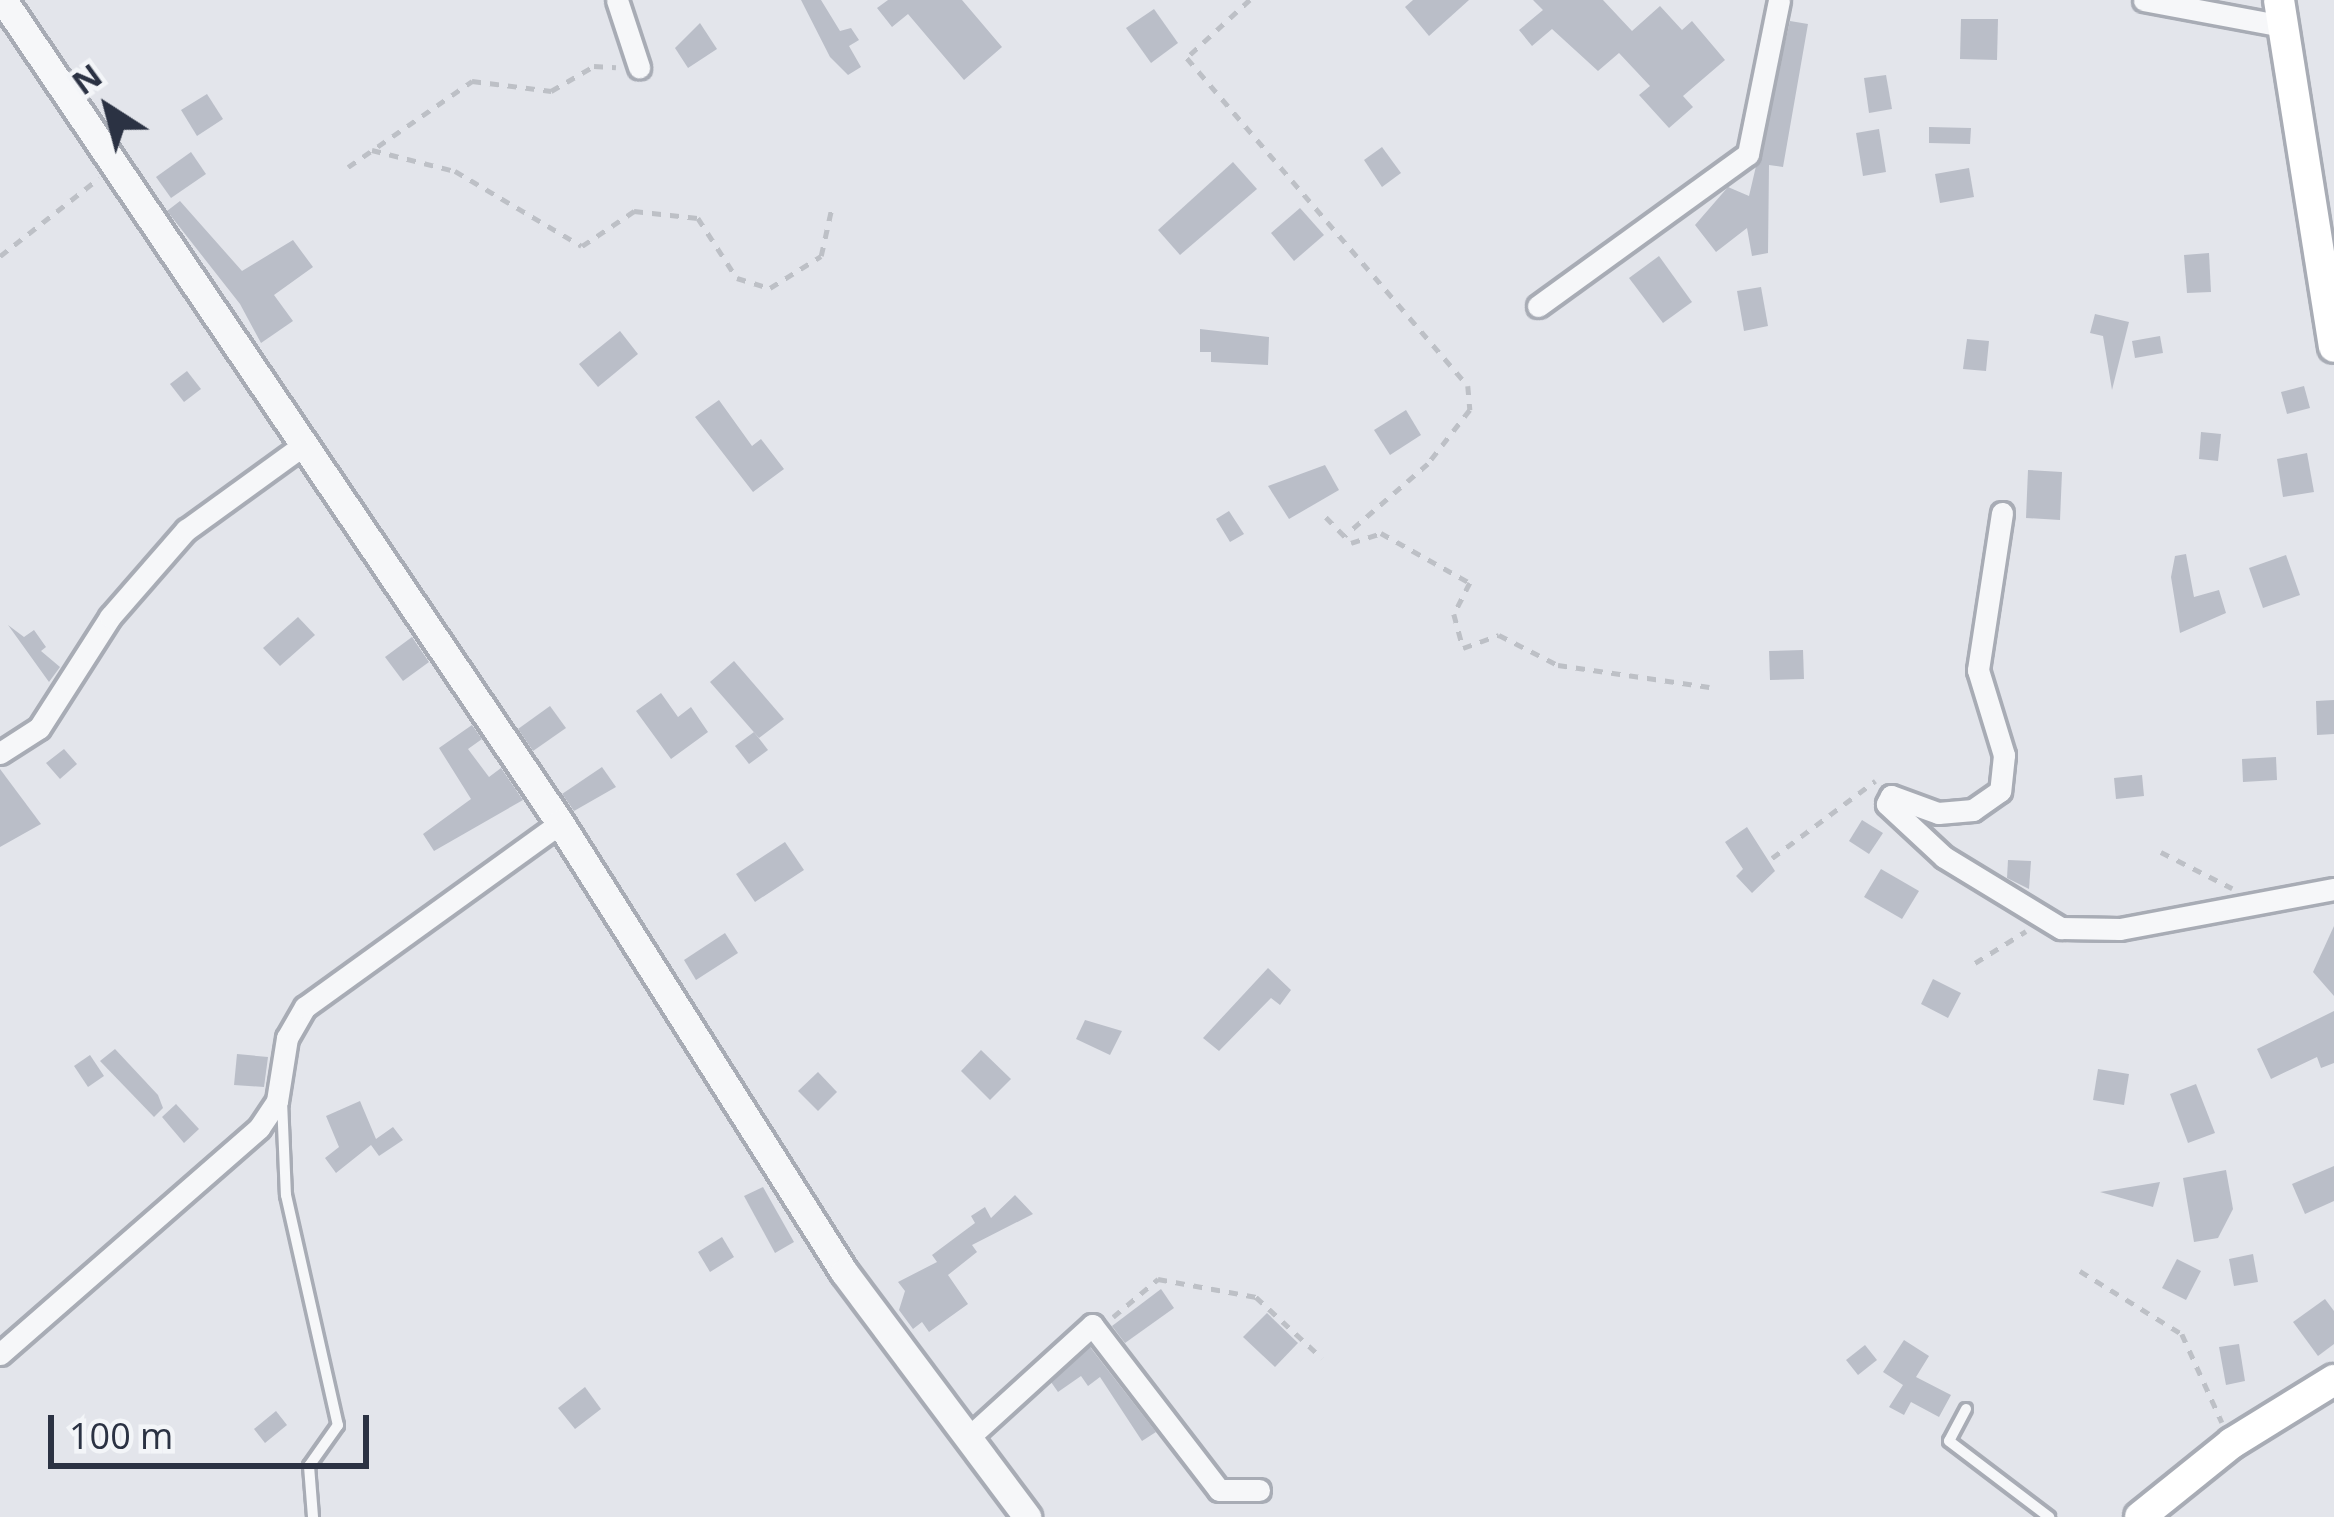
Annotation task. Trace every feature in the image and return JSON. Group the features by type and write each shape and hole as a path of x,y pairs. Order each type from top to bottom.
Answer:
{"main road":[{"path":"2281,13 2334,347"},
{"path":"2140,1517 2232,1443 2334,1380"}],"street":[{"path":"3,0 111,168 560,823 844,1272 1027,1517"},
{"path":"617,0 639,67"},
{"path":"1538,306 1748,154 1779,0"},
{"path":"2144,0 2281,13"},
{"path":"0,753 39,728 110,617 186,530 302,446"},
{"path":"2002,513 1978,670 2004,755 2000,790 1973,810 1938,813 1891,796 1887,804 1944,856 2061,928 2120,929 2334,889"},
{"path":"0,1354 62,1292 246,1141 281,1085 290,1029 316,997 560,823"},
{"path":"968,1438 1092,1325 1219,1490 1259,1490"}],"lane":[{"path":"281,1085 286,1195 338,1425 309,1466 313,1517"},
{"path":"1966,1409 1949,1441 2049,1517"}],"path":[{"path":"1250,0 1187,58 1468,386 1470,410 1428,464 1345,536"},
{"path":"348,167 472,81 551,91 594,67 639,67"},
{"path":"372,150 454,171 582,246 634,211 698,218 737,278 770,288 821,256 831,211"},
{"path":"0,256 111,168"},
{"path":"1326,517 1351,542 1382,533 1470,584 1454,614 1463,648 1499,635 1558,665 1709,687"},
{"path":"1772,858 1877,779 1891,796"},
{"path":"2161,852 2264,903"},
{"path":"1975,963 2046,919"},
{"path":"2080,1271 2182,1334 2232,1443"},
{"path":"1092,1325 1109,1322 1158,1279 1256,1297 1322,1358"}],"building":[{"path":"801,0 821,0 840,31 851,28 859,40 849,46 861,67 848,75 830,57"},
{"path":"888,0 962,0 1002,47 964,80 908,14 892,27 877,8"},
{"path":"1413,0 1469,0 1429,36 1405,7"},
{"path":"1533,0 1603,0 1632,31 1660,6 1682,30 1692,21 1725,60 1683,96 1693,107 1669,128 1639,95 1650,86 1619,53 1598,71 1552,29 1532,46 1519,30 1543,10"},
{"path":"1154,9 1178,43 1151,63 1126,28"},
{"path":"1961,19 1998,19 1997,60 1960,59"},
{"path":"1790,21 1808,24 1783,167 1769,165 1768,253 1752,256 1747,228 1716,252 1695,225 1728,187 1749,196"},
{"path":"700,23 717,49 688,68 675,48"},
{"path":"1886,75 1892,109 1869,113 1864,78"},
{"path":"207,94 223,119 197,136 181,110"},
{"path":"1929,127 1971,128 1970,144 1929,143"},
{"path":"1879,129 1886,172 1863,176 1856,133"},
{"path":"1382,147 1401,173 1382,187 1364,160"},
{"path":"191,152 206,174 171,198 156,177"},
{"path":"1233,162 1257,189 1180,255 1158,230"},
{"path":"1969,168 1974,197 1940,203 1935,174"},
{"path":"180,201 242,271 293,240 313,267 274,295 293,321 261,343 240,304 167,211"},
{"path":"1300,208 1324,235 1294,261 1271,233"},
{"path":"2209,253 2211,292 2187,293 2184,255"},
{"path":"1659,256 1692,302 1663,323 1629,278"},
{"path":"1761,287 1768,326 1744,331 1737,291"},
{"path":"2095,314 2129,322 2112,390 2103,336 2090,333"},
{"path":"1200,329 1269,337 1268,365 1211,362 1211,352 1200,352"},
{"path":"620,331 638,354 598,387 579,364"},
{"path":"2160,336 2163,353 2135,358 2132,341"},
{"path":"1967,339 1989,341 1986,371 1963,369"},
{"path":"187,371 201,389 184,402 170,384"},
{"path":"2304,386 2310,408 2287,414 2281,392"},
{"path":"719,400 752,446 761,439 784,469 753,492 695,417"},
{"path":"1406,410 1421,435 1390,455 1374,430"},
{"path":"2201,432 2221,434 2218,461 2199,459"},
{"path":"2307,453 2314,492 2283,497 2277,459"},
{"path":"1325,465 1339,490 1289,519 1268,486"},
{"path":"2028,470 2062,472 2060,520 2026,518"},
{"path":"1229,511 1244,534 1230,542 1216,519"},
{"path":"2186,554 2194,597 2219,590 2226,613 2180,633 2171,577 2175,556"},
{"path":"2286,555 2300,595 2263,608 2249,568"},
{"path":"298,617 315,635 280,666 263,648"},
{"path":"8,625 24,637 34,630 46,647 41,651 60,667 49,682"},
{"path":"412,637 429,662 403,681 385,657"},
{"path":"1803,650 1804,679 1770,680 1769,651"},
{"path":"734,661 784,719 759,738 710,682"},
{"path":"661,693 678,717 691,707 708,732 671,759 636,711"},
{"path":"2334,700 2334,734 2317,735 2316,701"},
{"path":"550,706 566,728 533,751 518,729"},
{"path":"472,725 482,739 468,749 489,777 501,768 523,800 434,851 423,834 471,799 439,748"},
{"path":"754,732 768,750 749,764 735,746"},
{"path":"64,749 77,764 60,779 46,763"},
{"path":"2276,757 2277,780 2243,782 2242,759"},
{"path":"602,767 616,787 574,811 562,794"},
{"path":"0,769 41,824 0,847"},
{"path":"2142,775 2144,796 2116,799 2114,778"},
{"path":"1862,820 1883,833 1869,854 1849,841"},
{"path":"1747,827 1775,871 1752,893 1736,876 1743,869 1725,842"},
{"path":"785,842 804,870 755,902 736,874"},
{"path":"2008,860 2031,861 2029,889 2007,878"},
{"path":"1881,869 1919,891 1902,919 1864,897"},
{"path":"2334,926 2334,996 2313,972"},
{"path":"725,933 738,953 696,980 684,960"},
{"path":"1268,968 1291,990 1280,1005 1271,998 1219,1051 1203,1038"},
{"path":"1933,979 1961,993 1948,1018 1921,1004"},
{"path":"2334,1011 2334,1063 2321,1068 2317,1057 2271,1079 2257,1049"},
{"path":"1085,1020 1122,1031 1110,1055 1076,1039"},
{"path":"115,1049 158,1095 163,1108 154,1117 100,1061"},
{"path":"981,1050 1011,1079 990,1100 961,1071"},
{"path":"237,1054 268,1057 264,1087 234,1085"},
{"path":"90,1055 104,1076 88,1087 74,1066"},
{"path":"2098,1069 2129,1074 2124,1105 2093,1100"},
{"path":"818,1072 837,1092 818,1111 798,1091"},
{"path":"2196,1084 2215,1133 2188,1143 2170,1094"},
{"path":"360,1101 376,1139 393,1127 403,1140 379,1156 371,1145 336,1173 325,1158 339,1147 326,1116"},
{"path":"176,1104 199,1129 184,1143 162,1117"},
{"path":"2334,1166 2334,1201 2305,1214 2292,1184"},
{"path":"2226,1170 2233,1209 2218,1238 2194,1242 2183,1178"},
{"path":"2160,1182 2153,1207 2100,1192"},
{"path":"763,1187 794,1242 775,1253 744,1196"},
{"path":"1015,1195 1033,1214 972,1245 977,1252 948,1275 968,1304 929,1332 922,1322 913,1329 899,1310 905,1291 898,1282 937,1262 932,1255 975,1223 971,1216 985,1207 991,1218"},
{"path":"722,1237 734,1257 710,1272 698,1252"},
{"path":"2253,1254 2258,1282 2234,1286 2229,1259"},
{"path":"2177,1259 2201,1271 2186,1300 2162,1288"},
{"path":"1161,1289 1174,1308 1125,1343 1112,1326"},
{"path":"2325,1299 2334,1311 2334,1344 2318,1356 2293,1322"},
{"path":"1267,1313 1298,1343 1275,1367 1243,1337"},
{"path":"1904,1340 1929,1356 1916,1377 1951,1395 1939,1417 1911,1402 1904,1415 1889,1407 1903,1385 1883,1372"},
{"path":"2239,1344 2245,1381 2226,1385 2219,1347"},
{"path":"1865,1345 1877,1360 1858,1375 1846,1360"},
{"path":"1090,1347 1156,1432 1142,1441 1100,1377 1088,1386 1081,1376 1058,1392 1051,1382"},
{"path":"585,1387 601,1409 575,1429 558,1408"},
{"path":"276,1411 287,1425 265,1443 254,1429"}]}
